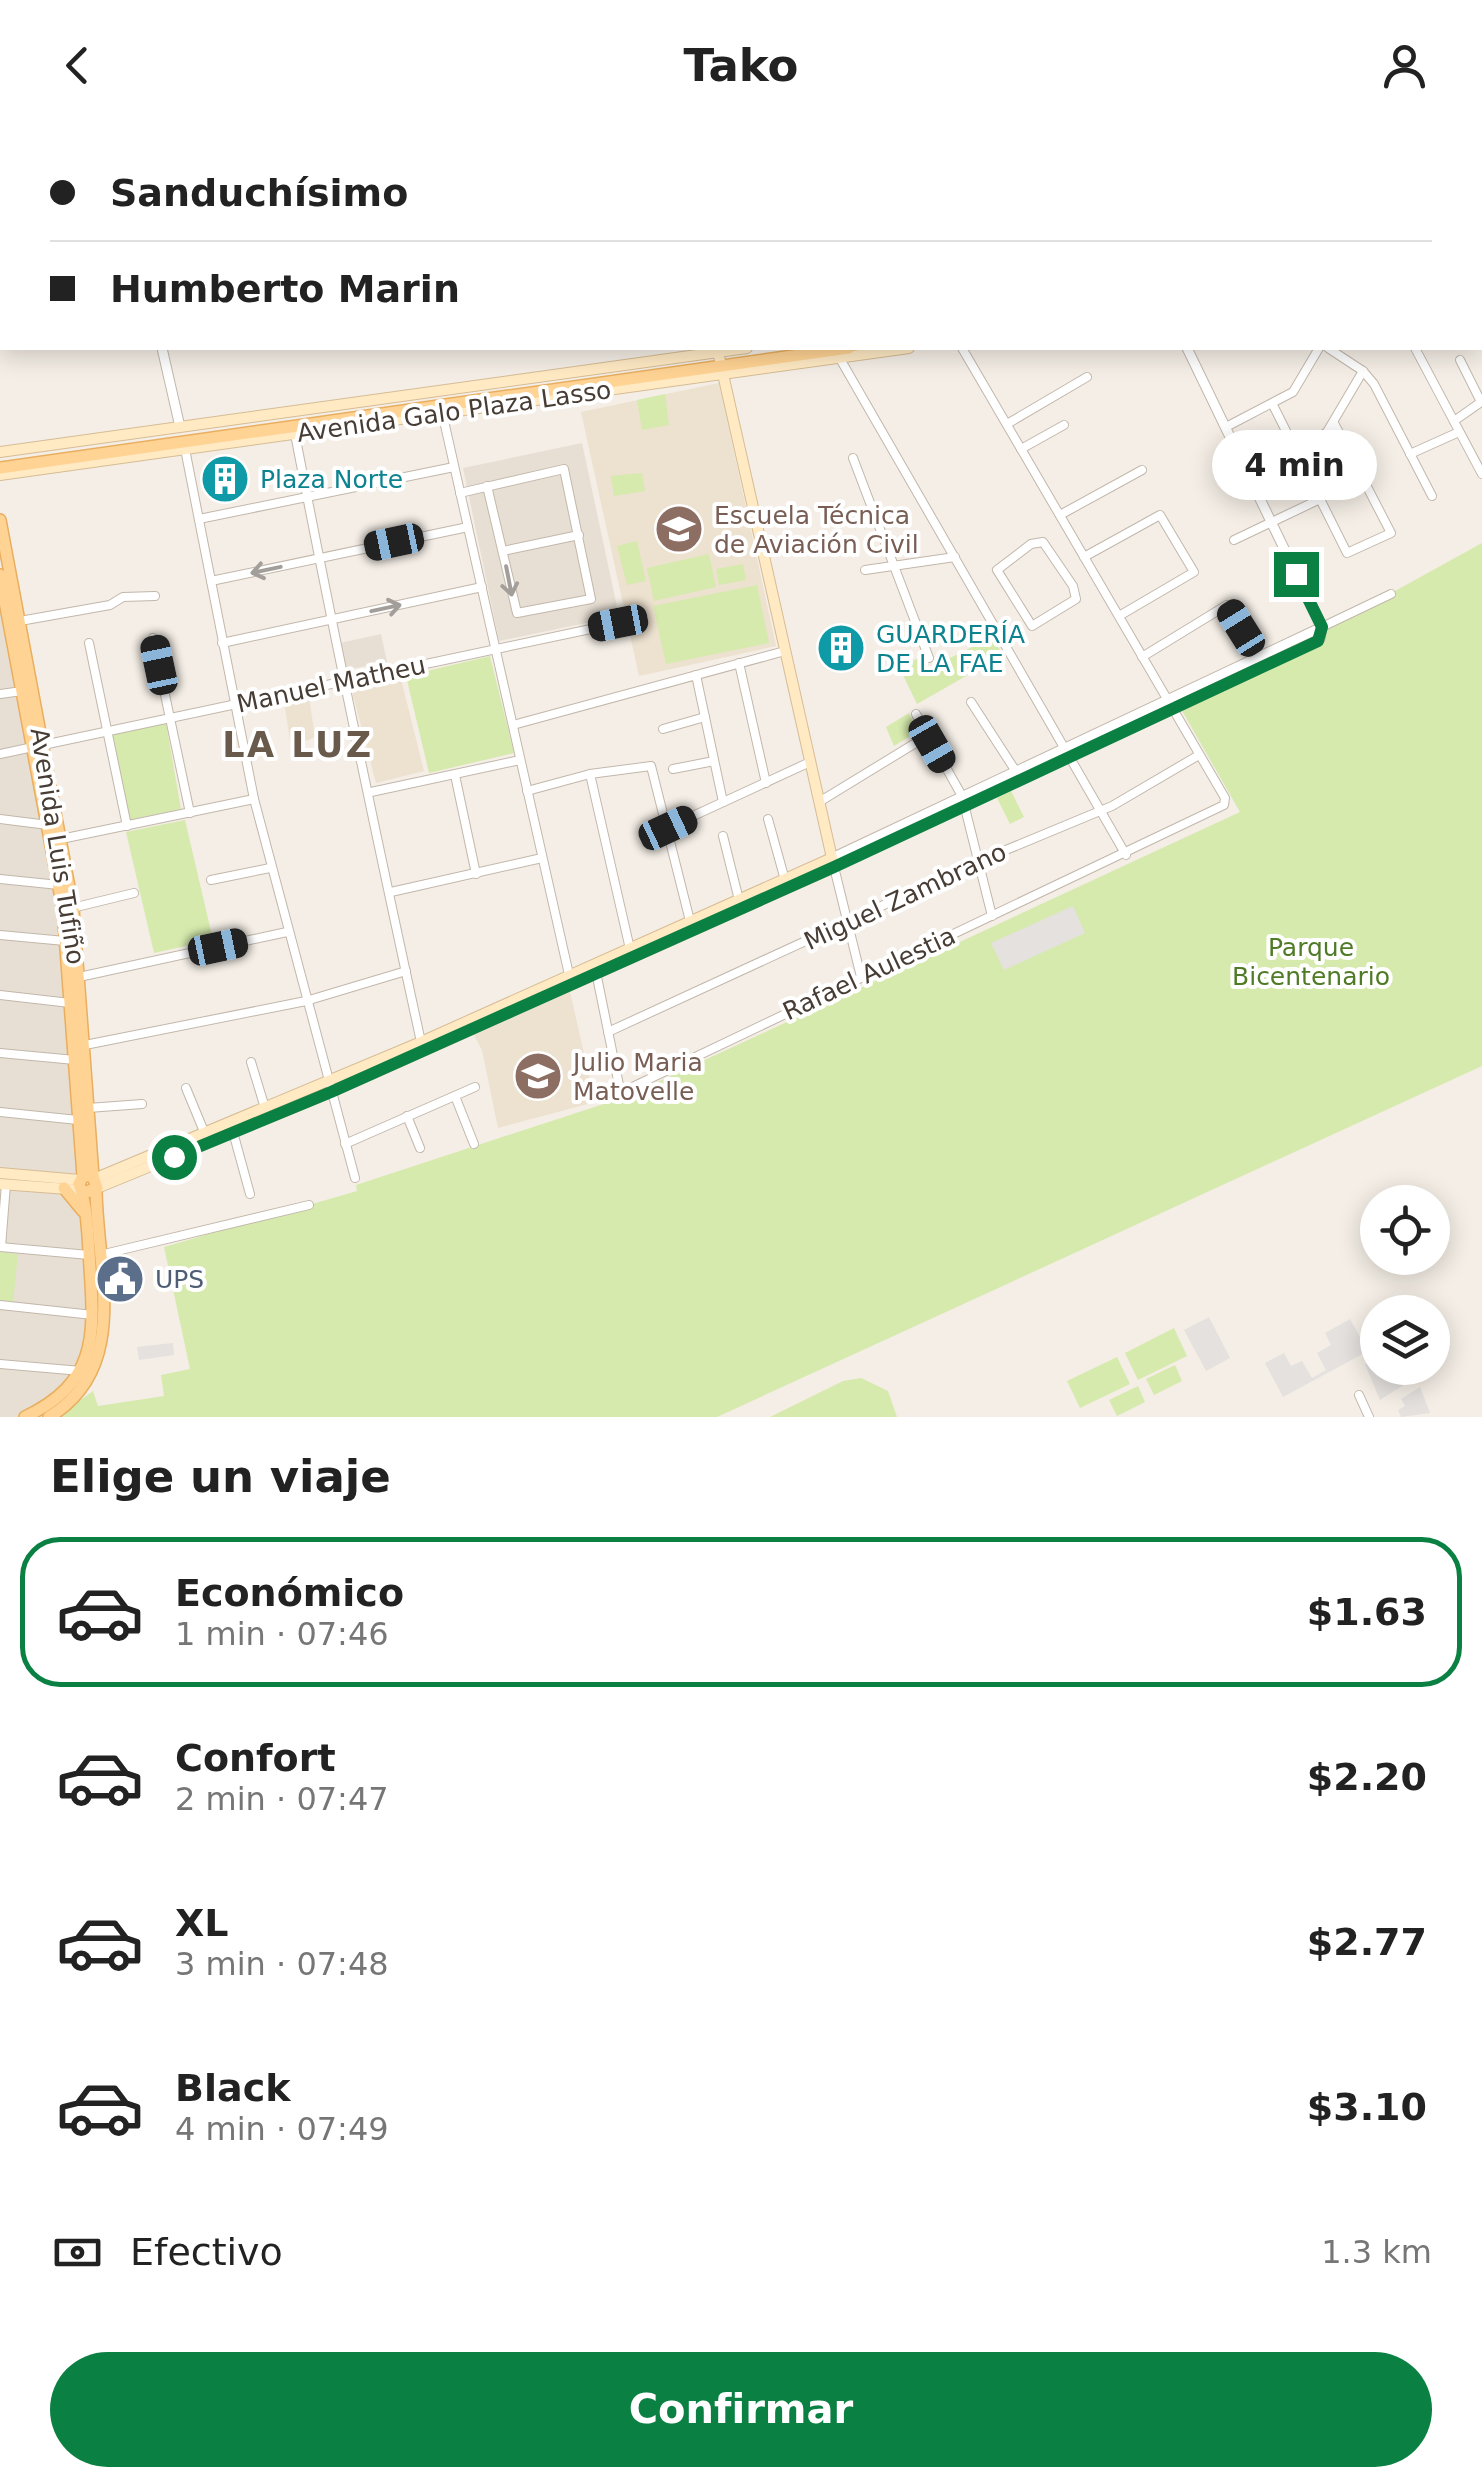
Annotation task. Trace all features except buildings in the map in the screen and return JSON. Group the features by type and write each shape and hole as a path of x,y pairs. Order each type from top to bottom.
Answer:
{"main road":[{"name":"Avenida Galo Plaza Lasso","path":"720,362 743,350"},
{"name":"Avenida Galo Plaza Lasso","path":"0,475 442,412 785,350"},
{"name":"Avenida Galo Plaza Lasso","path":"0,464 720,362 831,350"},
{"name":"Avenida Galo Plaza Lasso","path":"0,452 681,352 720,362 838,357 893,350"},
{"path":"720,362 833,863"},
{"name":"Avenida Luis Tufiño","path":"0,520 45,784 61,839 79,977 85,1046 78,1120 89,1184 103,1336 83,1390 49,1417"},
{"name":"Avenida Luis Tufiño","path":"0,575 22,691 30,704"},
{"name":"Avenida Luis Tufiño","path":"45,784 59,885 68,908 66,941 74,1060 88,1108 92,1160 86,1218 95,1255"},
{"path":"2,1180 89,1184 265,1108 329,1087 690,921 833,863"},
{"path":"2,1180 64,1188 89,1184 233,1132 421,1042 570,979 596,972 833,863"},
{"path":"92,1160 109,1173"},
{"path":"64,1188 86,1218"},
{"name":"Avenida Luis Tufiño","path":"81,1371 91,1346 97,1286"},
{"path":"25,1417 60,1397 81,1371"}],"street":[{"path":"162,350 180,427"},
{"path":"963,350 1199,755"},
{"path":"963,801 1015,770 1173,709 1318,641 1322,627 1188,350"},
{"path":"1226,426 1293,392 1317,350"},
{"path":"1331,350 1364,370 1432,496"},
{"path":"1417,350 1482,474"},
{"path":"838,357 1103,809 1126,855"},
{"path":"1454,420 1481,402 1460,360"},
{"path":"1296,453 1334,423 1364,370"},
{"path":"1007,424 1086,377"},
{"path":"1272,405 1346,553 1391,532 1334,423"},
{"path":"442,412 570,979"},
{"path":"1021,449 1064,424"},
{"path":"1410,454 1460,432"},
{"path":"295,434 343,682 392,892 421,1042"},
{"path":"185,449 270,868 355,1178"},
{"path":"853,458 929,658"},
{"path":"199,519 454,466"},
{"path":"460,493 488,486 564,468 592,598 520,614 514,610 488,486"},
{"path":"1060,515 1142,470"},
{"path":"1234,540 1318,500"},
{"path":"1084,557 1160,514 1194,572 1119,616"},
{"path":"211,581 468,527"},
{"path":"503,550 580,535"},
{"path":"1037,542 1046,543 1057,559 1076,599 1030,626 999,578 997,567 1037,542"},
{"path":"1057,559 1078,546"},
{"path":"866,570 955,557"},
{"path":"222,643 482,587"},
{"path":"861,977 833,863 1391,594"},
{"path":"20,621 110,605 123,597 155,596"},
{"path":"1142,656 1227,605 1258,655"},
{"name":"Manuel Matheu","path":"0,754 618,623"},
{"path":"153,638 190,812"},
{"path":"89,643 127,826"},
{"path":"512,725 785,652"},
{"path":"739,663 766,783"},
{"path":"696,674 723,802"},
{"path":"0,694 22,691"},
{"path":"970,702 1015,770"},
{"path":"916,714 963,801 992,916"},
{"path":"663,729 705,717"},
{"path":"819,802 927,736"},
{"name":"Rafael Aulestia","path":"596,972 619,1085 626,1090 1126,855 1224,804 1199,755"},
{"name":"Miguel Zambrano","path":"608,1032 977,862 1103,809 1199,755"},
{"path":"370,792 520,760"},
{"path":"674,769 714,761"},
{"path":"668,828 810,762"},
{"path":"527,791 590,774 651,766 690,921"},
{"path":"455,774 476,874"},
{"path":"590,774 630,948"},
{"path":"61,839 254,799"},
{"path":"0,820 48,825"},
{"path":"768,820 784,880"},
{"path":"722,836 740,900"},
{"path":"392,892 542,858"},
{"path":"211,880 270,868"},
{"path":"0,879 59,885"},
{"path":"68,908 134,893"},
{"path":"79,977 287,932"},
{"path":"0,935 66,941"},
{"path":"85,1046 306,1001 406,971"},
{"path":"0,995 70,1003"},
{"path":"0,1053 74,1060"},
{"path":"251,1062 265,1108"},
{"path":"346,1144 475,1087"},
{"path":"186,1088 206,1134"},
{"path":"455,1096 474,1144"},
{"path":"88,1108 142,1104"},
{"path":"0,1112 78,1120"},
{"path":"406,1116 420,1148"},
{"path":"233,1132 250,1194"},
{"path":"2,1180 1,1246 95,1255 308,1204"},
{"path":"0,1305 92,1315"},
{"path":"0,1364 81,1371"},
{"path":"1359,1395 1369,1417"}],"shaded area":[{"name":"Escuela Técnica de Aviación Civil","path":"719,383 776,646 639,676 581,412"},
{"path":"582,443 619,616 499,641 463,468"},
{"path":"0,575 63,909 79,1184 93,1315 81,1371 25,1417 0,1417"},
{"path":"381,634 387,662 346,670 340,643"},
{"path":"400,675 424,771 376,783 351,687"},
{"path":"309,697 315,737 291,747 284,701"},
{"path":"1073,906 1085,933 1004,970 991,943"},
{"name":"Julio Maria Matovelle","path":"570,992 595,1102 498,1128 482,1050 474,1035"},
{"path":"1209,1317 1230,1358 1206,1371 1184,1330"},
{"path":"1350,1319 1360,1337 1360,1355 1283,1397 1265,1363 1284,1353 1291,1366 1302,1361 1312,1378 1326,1370 1317,1353 1331,1345 1325,1333"},
{"path":"173,1343 174,1355 139,1360 137,1347"},
{"path":"1374,1385 1404,1385 1380,1400"},
{"path":"1420,1387 1430,1413 1401,1417 1398,1410 1405,1406 1401,1399"}],"green space":[{"path":"665,394 669,425 642,430 637,400"},
{"path":"642,473 645,491 614,496 611,476"},
{"path":"637,541 646,581 627,585 617,546"},
{"name":"Parque Bicentenario","path":"1482,543 1482,1066 717,1417 57,1417 93,1391 98,1406 164,1396 161,1375 190,1369 164,1247 357,1191 356,1185 625,1097 1240,812 1181,709"},
{"path":"709,554 716,587 654,601 647,568"},
{"path":"743,564 746,580 719,585 716,569"},
{"path":"757,585 769,643 666,664 653,606"},
{"path":"992,637 1003,655 917,704 899,667 921,657 928,669"},
{"path":"490,656 514,753 429,773 406,676"},
{"path":"909,713 918,731 894,746 886,727"},
{"path":"166,723 181,809 128,820 111,734"},
{"path":"1011,791 1024,817 1010,824 997,798"},
{"path":"185,820 213,940 154,953 126,832"},
{"path":"0,1252 18,1254 13,1303 0,1302"},
{"path":"1174,1328 1187,1356 1138,1380 1125,1353"},
{"path":"1117,1357 1130,1384 1080,1408 1067,1381"},
{"path":"1175,1365 1182,1381 1154,1395 1146,1379"},
{"path":"861,1378 888,1391 897,1417 770,1417 843,1381"},
{"path":"1138,1386 1145,1402 1117,1416 1109,1400"}],"place":[{"name":"Plaza Norte","path":"225,479"},
{"name":"Escuela Técnica de Aviación Civil","path":"679,529"},
{"name":"GUARDERÍA DE LA FAE","path":"841,648"},
{"name":"Julio Maria Matovelle","path":"538,1076"},
{"name":"UPS","path":"120,1279"}],"district":[{"name":"LA LUZ","path":"298,745"}],"route":[{"path":"174,1157 331,1092 834,867 1318,641 1322,627 1296,574"}]}
